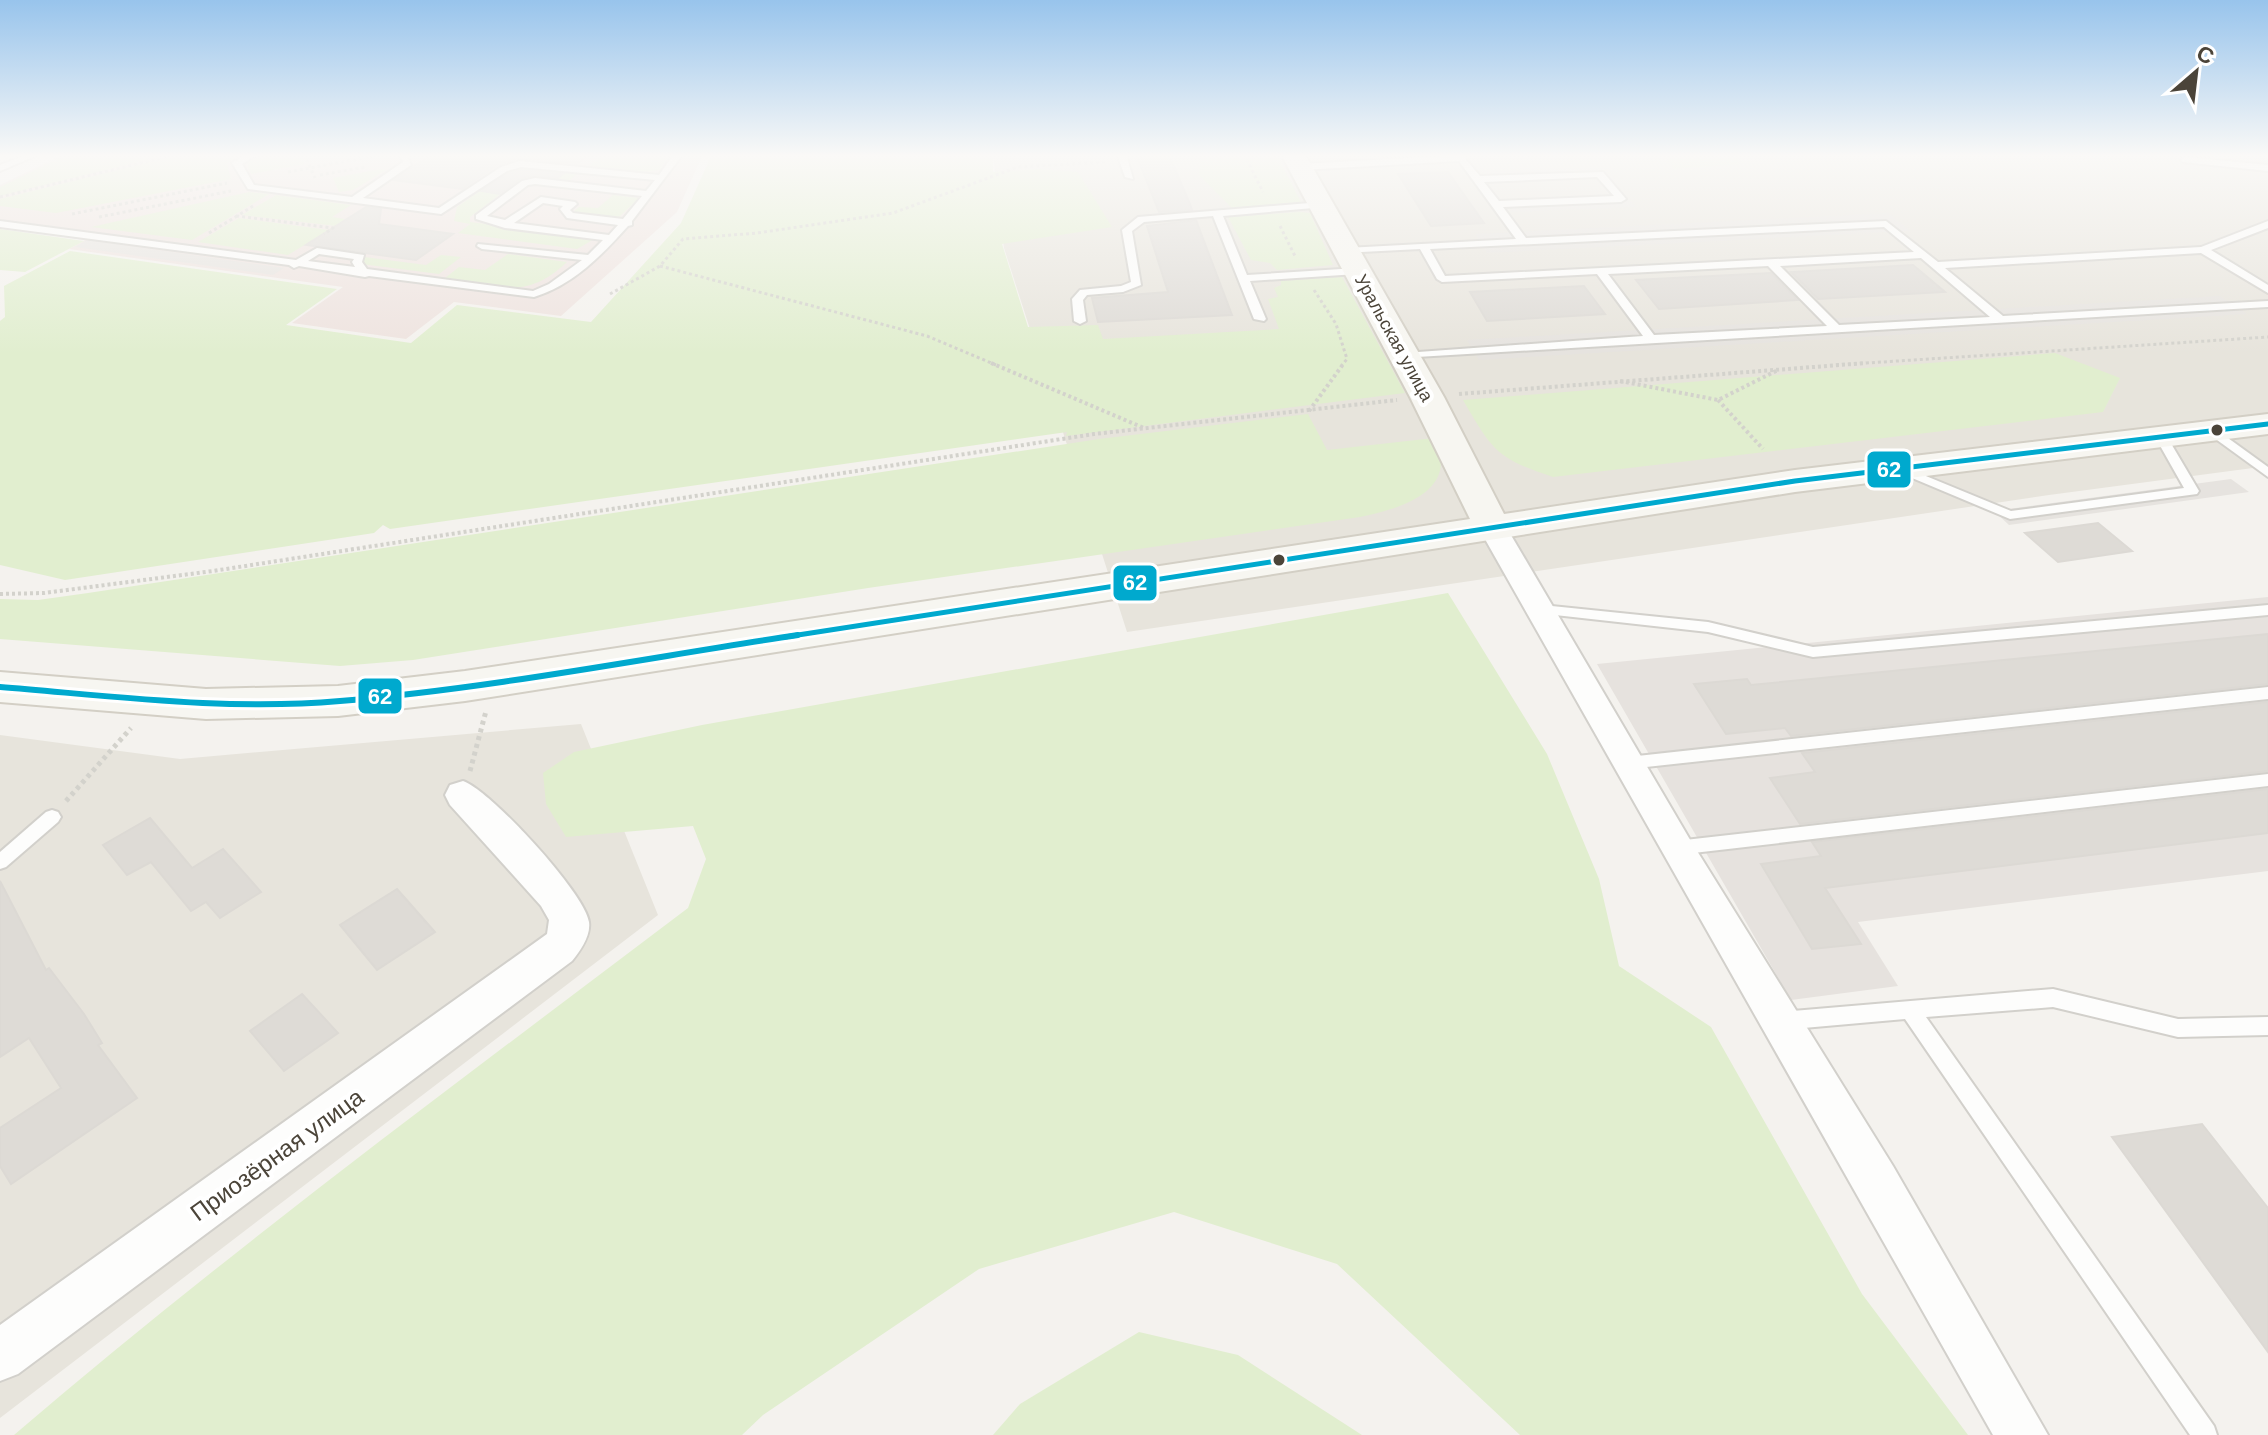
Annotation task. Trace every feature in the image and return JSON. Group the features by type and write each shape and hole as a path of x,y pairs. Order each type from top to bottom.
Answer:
{"main road":[{"name":"Уральская улица","path":"1331,221 1427,397 1491,525"},
{"path":"0,687 206,704 338,701 493,681 1491,525 1893,467 2268,424"}],"street":[{"path":"1491,525 1676,848 2022,1435"},
{"name":"Приозёрная улица","path":"0,1356 555,953 569,935 570,917 463,795"}],"lane":[{"path":"498,221 510,221"},
{"path":"611,221 628,223"},
{"path":"1080,321 1077,299 1084,292 1123,289 1137,283 1127,230 1137,221"},
{"path":"1220,221 1260,319"},
{"path":"1508,221 1523,241"},
{"path":"507,223 505,225 612,238"},
{"path":"0,224 294,265 534,294 555,287 628,223"},
{"path":"1244,278 1423,246 1886,224 2001,320"},
{"path":"1935,265 2203,250 2268,224"},
{"path":"482,246 587,258"},
{"path":"1423,246 1442,279 1922,255"},
{"path":"2203,250 2268,290"},
{"path":"294,265 317,251 360,257 357,262 365,274"},
{"path":"1771,263 1836,329"},
{"path":"1600,271 1651,339"},
{"path":"1404,356 2268,304"},
{"path":"2210,429 2268,473"},
{"path":"1893,467 2010,515 2192,491 2160,435"},
{"path":"1542,610 1708,627 1813,652 2268,610"},
{"path":"1628,763 2268,693"},
{"path":"1676,848 2268,780"},
{"path":"0,862 52,817"},
{"path":"1779,1022 2053,998 2178,1028 2268,1026"},
{"path":"1910,1010 2205,1435"}],"path":[{"path":"203,237 229,221"},
{"path":"277,221 333,228 321,235"},
{"path":"610,294 660,266 683,239 757,233 839,221"},
{"path":"660,266 927,336 1145,429"},
{"path":"0,594 44,593 213,571 1145,429 1427,397 1612,380 2268,337"},
{"path":"1718,400 1782,368"},
{"path":"1612,380 1718,400 1763,449"},
{"path":"463,795 493,681"},
{"path":"52,817 156,700"}],"shaded area":[{"path":"0,221 667,221 561,316 454,302 406,339 292,323 343,287 69,249 85,240 0,228"},
{"path":"1001,221 2268,221 2268,466 2049,495 1127,632 1004,248"},
{"path":"1732,221 1898,221 1910,231 1487,253 1475,234"},
{"path":"87,240 284,268 273,275 75,247"},
{"path":"2220,296 2247,314 1479,360 1467,340"},
{"path":"2231,479 2249,492 2009,525 1994,511"},
{"path":"2268,597 2268,871 1858,922 1898,986 1791,1000 1597,664"},
{"path":"581,724 658,915 0,1418 0,735 180,759"}],"green space":[{"path":"118,221 224,221 192,240 91,227"},
{"path":"234,221 261,221 329,230 288,255 198,242"},
{"path":"293,221 342,221 336,226"},
{"path":"454,221 598,237 577,249 458,233 470,224"},
{"path":"1108,221 1112,227 1002,244 1028,327 1098,325 1103,339 1279,329 1268,299 1278,297 1274,288 1281,285 1281,281 1342,277 1405,393 1066,436 1067,432 390,529 383,525 374,533 65,580 0,565 0,321 5,317 4,286 70,251 337,289 286,325 411,343 457,305 591,322 681,223"},
{"path":"1230,221 1314,221 1333,265 1277,270 1270,263 1251,260"},
{"path":"0,229 84,241 25,272 0,270"},
{"path":"508,254 567,262 538,282 510,288 445,278 459,267 485,270"},
{"path":"441,255 461,257 439,274 361,264 364,257 426,265"},
{"path":"2055,353 2120,378 2103,412 1553,477 1507,458 1490,442 1463,400"},
{"path":"1308,414 1327,450 1434,438 1440,456 1440,472 1433,484 1408,502 1360,517 868,588 413,660 340,666 0,639 0,599 38,600 88,593 1099,439"},
{"path":"1448,593 1547,754 1599,879 1619,966 1711,1027 1862,1294 1968,1435 1520,1435 1337,1264 1174,1212 979,1269 763,1415 742,1435 14,1435 263,1232 688,908 706,859 693,826 566,837 546,804 543,773 574,752 702,725"},
{"path":"1139,1332 1238,1355 1362,1435 993,1435 1020,1404"}],"building":[{"path":"344,221 379,221 379,224 453,234 416,260 306,245"},
{"path":"1196,221 1232,315 1098,322 1092,298 1168,292 1147,226"},
{"path":"1428,221 1484,223 1431,226"},
{"path":"1913,265 1945,292 1818,299 1791,272"},
{"path":"1771,273 1798,300 1659,309 1636,280"},
{"path":"1584,286 1605,314 1487,321 1470,292"},
{"path":"2098,523 2132,551 2058,562 2025,533"},
{"path":"2268,634 2268,684 1791,736 1785,728 1726,734 1694,684 1747,679 1751,685"},
{"path":"2268,702 2268,771 1800,824 1770,778 1815,772 1802,753"},
{"path":"2268,789 2268,833 1825,888 1861,944 1812,949 1761,864 1821,856 1812,842"},
{"path":"150,818 192,868 223,849 261,892 220,918 206,902 191,911 151,862 127,875 103,845"},
{"path":"0,881 46,970 49,968 84,1014 102,1043 98,1045 137,1098 11,1184 0,1166 0,1128 61,1088 29,1038 0,1057"},
{"path":"397,889 435,932 377,970 340,925"},
{"path":"302,994 338,1033 284,1071 250,1031"},
{"path":"2202,1124 2268,1208 2268,1352 2112,1137"}],"transit line":[{"name":"62","path":"0,687 206,704 338,701 465,686 1795,481 2268,424"}]}
